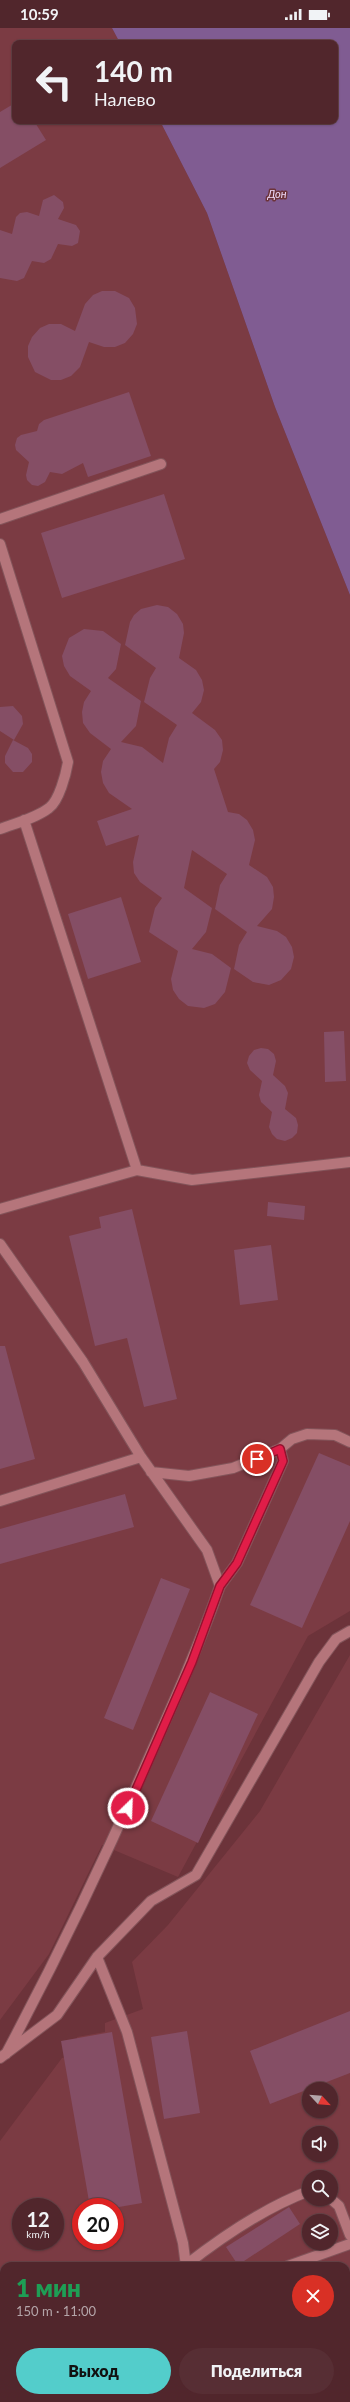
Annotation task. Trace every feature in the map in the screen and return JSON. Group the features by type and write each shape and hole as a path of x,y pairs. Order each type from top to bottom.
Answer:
{"lane":[{"path":"0,519 161,464"},
{"path":"0,544 68,762 65,780 50,808 24,820 0,828"},
{"path":"24,820 137,1170"},
{"path":"0,1208 137,1170 192,1180 350,1162"},
{"path":"0,1244 83,1362 151,1472 207,1550 220,1586"},
{"path":"151,1472 189,1476 233,1468 280,1449 292,1439 307,1434 335,1435 350,1442"},
{"path":"3,2056 57,1958 115,1837 192,1662 220,1586 237,1563 283,1461 280,1449"},
{"path":"0,1501 141,1457"},
{"path":"3,2056 57,2015 97,1958 151,1901 196,1875 319,1662 336,1639 350,1631"},
{"path":"97,1958 127,2032 183,2243 186,2262"},
{"path":"190,2262 221,2237 302,2194"},
{"path":"338,2205 350,2235"},
{"path":"299,2262 350,2244"}],"shaded area":[{"path":"0,28 112,28 118,40 12,40 12,124 162,124 207,213 275,407 350,595 350,1611 308,1636 178,1877 102,1845 49,1954 0,2020"},
{"path":"350,1655 350,2262 0,2262 0,2141 62,2058 79,2054 77,2037 105,2032 105,2023 143,2009 132,1962 168,1925 260,1811"}],"water":[{"name":"Дон","path":"112,28 350,28 350,595 275,407 207,213 162,124 338,124 338,40 118,40"}],"building":[{"path":"12,105 12,124 36,124 46,140 0,168 0,112"},
{"path":"54,195 63,202 64,208 58,219 76,225 80,231 78,243 72,246 58,244 51,259 44,263 32,261 24,278 17,281 0,278 0,230 12,234 16,217 20,213 27,212 39,216 43,200"},
{"path":"102,291 115,291 129,298 135,308 137,324 133,334 125,343 115,347 104,347 89,342 80,367 71,376 61,380 51,380 35,372 28,357 28,346 32,337 40,328 49,324 61,324 75,331 85,304 93,295"},
{"path":"129,392 151,456 88,477 83,463 62,474 50,472 45,482 38,486 32,485 27,480 26,475 29,462 16,450 15,445 17,438 21,435 37,431 39,424 44,420"},
{"path":"164,494 185,559 62,598 41,533"},
{"path":"157,605 168,607 177,614 183,624 184,633 179,658 196,670 202,680 204,690 201,702 192,713 215,730 222,740 223,750 220,762 214,769 228,812 239,814 247,820 253,830 255,840 249,865 267,877 273,887 274,897 272,909 257,926 277,931 286,937 292,947 294,957 291,969 281,980 269,985 253,982 234,969 239,945 247,932 215,909 220,885 227,874 192,850 184,888 212,908 206,932 192,949 212,954 231,968 225,992 215,1004 204,1008 188,1006 179,999 173,990 171,979 178,951 149,932 155,908 162,898 140,882 134,873 133,862 139,835 106,846 97,821 132,809 109,793 103,783 101,772 103,761 111,749 90,733 83,723 82,712 84,702 91,691 70,676 64,666 62,656 69,638 84,629 103,631 121,644 116,669 108,678 141,701 136,726 121,742 142,747 163,763 169,738 177,725 144,702 150,678 156,668 125,645 130,622 134,615 141,609"},
{"path":"13,706 22,716 23,724 14,740 0,731 0,707"},
{"path":"13,740 28,748 32,754 32,762 23,772 13,772 5,763 5,756"},
{"path":"121,897 141,962 88,979 68,914"},
{"path":"344,1031 346,1081 325,1082 324,1032"},
{"path":"261,1048 268,1049 274,1054 276,1061 273,1075 285,1086 288,1093 285,1109 296,1118 298,1125 297,1133 292,1138 285,1141 277,1139 272,1134 269,1127 272,1112 261,1102 259,1095 262,1081 250,1070 247,1063 249,1056 254,1050"},
{"path":"268,1202 305,1206 304,1220 267,1216"},
{"path":"132,1209 177,1399 144,1407 127,1338 95,1346 69,1236 101,1228 99,1217"},
{"path":"271,1245 278,1300 240,1305 234,1250"},
{"path":"0,1346 5,1346 35,1459 0,1469"},
{"path":"319,1453 350,1466 350,1521 302,1628 250,1605"},
{"path":"125,1494 134,1527 0,1564 0,1529"},
{"path":"161,1578 190,1589 133,1730 104,1718"},
{"path":"210,1692 258,1714 198,1843 151,1821"},
{"path":"350,2011 350,2073 327,2082 302,2082 302,2092 270,2104 250,2051"},
{"path":"187,2031 200,2113 164,2119 151,2037"},
{"path":"112,2032 142,2203 124,2206 124,2198 88,2198 61,2041"},
{"path":"289,2207 300,2224 243,2262 236,2262 226,2247"}],"route":[{"path":"128,1808 192,1662 220,1586 237,1563 283,1461 280,1449 257,1459"}]}
